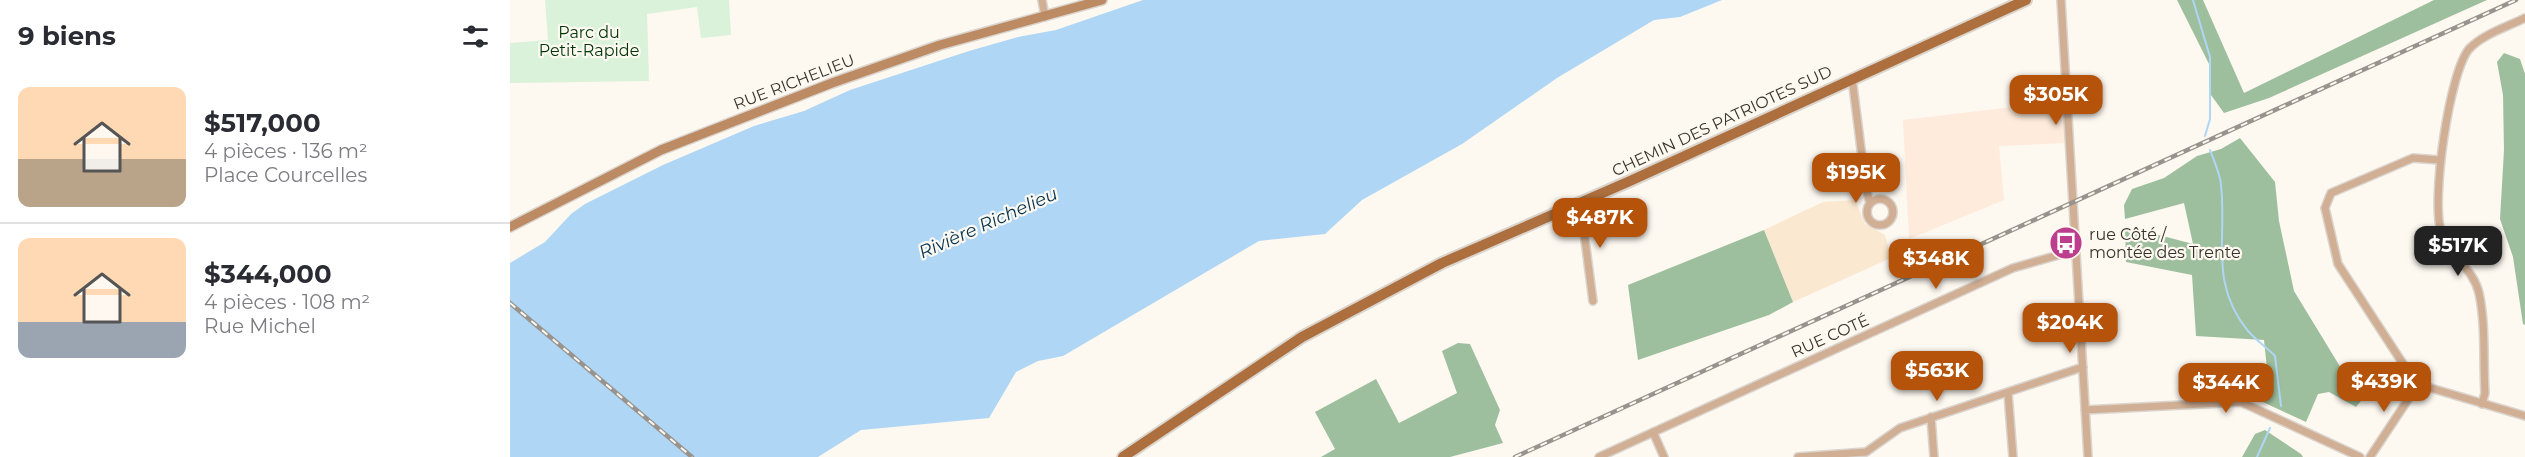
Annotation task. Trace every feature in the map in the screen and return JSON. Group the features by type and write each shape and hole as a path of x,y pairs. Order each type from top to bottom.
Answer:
{"main road":[{"name":"RUE RICHELIEU","path":"511,224 636,162 746,117 920,52 1102,0"},
{"name":"CHEMIN DES PATRIOTES SUD","path":"1123,457 1316,329 1442,263 2026,0"}],"street":[{"path":"1042,0 1045,17"},
{"path":"2061,0 2088,457"},
{"path":"2482,404 2485,393 2479,295 2472,277 2447,244 2440,229 2439,160 2465,55 2479,42 2525,18"},
{"path":"1852,78 1866,188 1870,203"},
{"path":"2439,160 2413,158 2329,195 2325,205 2332,246 2340,269 2419,383 2525,416"},
{"path":"1580,202 1593,302"},
{"name":"RUE COTÉ","path":"1599,457 2013,268 2076,250"},
{"path":"1798,457 1866,452 1894,431 2083,367"},
{"path":"2370,457 2419,383"},
{"path":"2008,393 2013,457"},
{"path":"2085,410 2241,402 2360,457"},
{"path":"1931,417 1934,457"},
{"path":"1653,432 1664,457"}],"shaded area":[{"path":"2063,101 2065,143 1999,146 2004,200 1909,239 1903,120"},
{"path":"1855,200 1865,224 1885,235 1891,258 1793,302 1764,230 1823,202"}],"green space":[{"name":"Parc du Petit-Rapide","path":"545,0 729,0 731,35 701,38 697,7 647,14 649,81 510,83 510,43 548,40"},
{"path":"2177,0 2203,0 2244,93 2434,0 2487,0 2269,98 2224,113 2211,95 2210,66"},
{"path":"2504,53 2520,59 2525,74 2525,325 2513,257 2500,219 2504,150 2503,95 2497,62"},
{"path":"2240,138 2275,182 2279,221 2294,291 2361,401 2356,407 2329,392 2318,394 2306,422 2263,402 2269,388 2264,340 2196,336 2192,275 2126,262 2125,226 2193,244 2184,203 2125,219 2124,205 2132,189 2164,178 2197,156 2221,149"},
{"path":"1764,230 1793,302 1769,315 1638,360 1628,285"},
{"path":"1458,343 1470,344 1500,410 1495,425 1503,443 1450,457 1321,457 1335,449 1315,412 1376,379 1399,423 1457,393 1442,351"},
{"path":"2265,430 2303,457 2242,457 2255,434"}],"water":[{"name":"Rivière Richelieu","path":"1143,0 1722,0 1680,17 1654,20 1557,78 1462,144 1362,200 1325,234 1259,241 1063,356 1038,361 1016,372 989,418 861,430 818,457 510,457 510,263 545,242 571,214 585,204 663,165 754,126 804,111 850,90 969,51 1018,37 1056,30"}],"waterway":[{"path":"2193,0 2210,57 2210,119 2205,136"},
{"path":"2210,150 2221,185 2222,260 2228,296 2248,331 2275,356 2281,406"},
{"path":"2257,457 2270,428"}],"railway":[{"path":"1515,457 2516,0"},
{"path":"510,303 692,457"}],"place":[{"name":"rue Côté / montée des Trente","path":"2066,243"}]}
